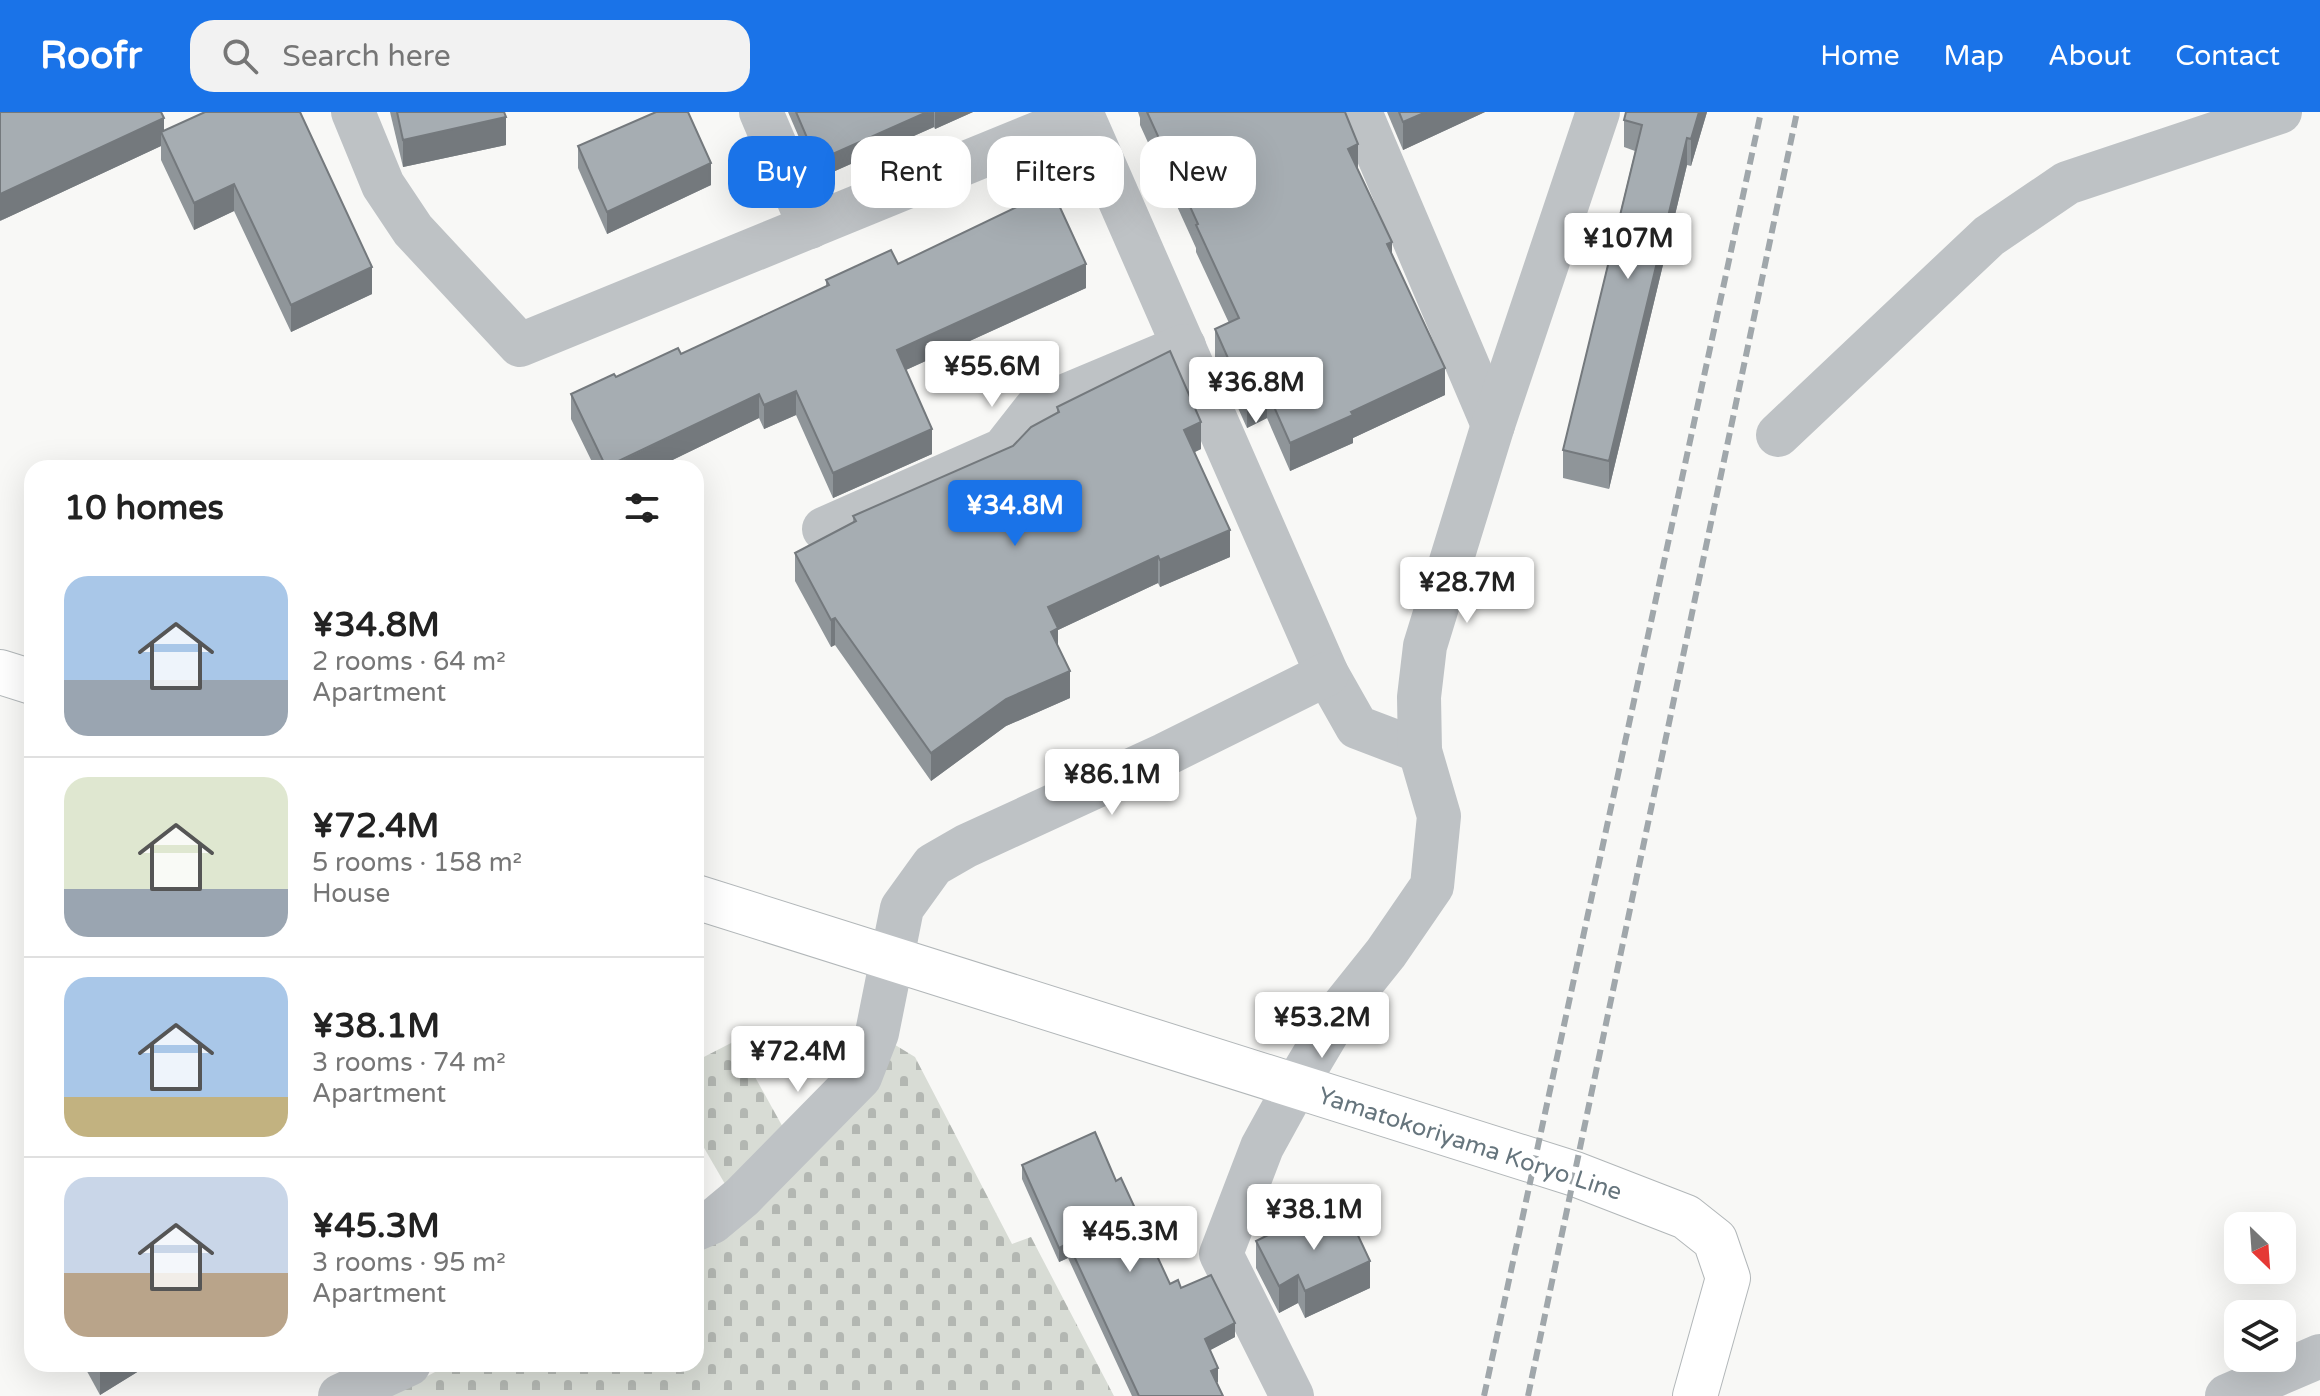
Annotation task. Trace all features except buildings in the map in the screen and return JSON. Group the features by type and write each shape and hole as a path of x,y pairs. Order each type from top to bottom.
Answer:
{"main road":[{"path":"0,672 24,680"},
{"name":"Yamatokoriyama Koryo Line","path":"704,900 1575,1174 1686,1217 1715,1240 1728,1278 1695,1396"}],"street":[{"path":"353,112 383,185 413,230 520,345 1082,114 1327,674 1357,727 1420,751"},
{"path":"761,112 810,227"},
{"path":"1360,112 1493,425"},
{"path":"1292,1396 1221,1254 1262,1147 1295,1087 1342,1008 1386,953 1432,886 1439,816 1420,751 1419,697 1425,646 1493,425 1598,112"},
{"path":"1778,435 1989,236 2067,183 2280,112"},
{"path":"824,529 1003,450 1036,408 1184,346"},
{"path":"704,1226 742,1197 860,1077 877,1033 902,908 933,865 966,846 1164,755 1327,674"},
{"path":"2227,1396 2320,1356"},
{"path":"340,1396 392,1372"}],"green space":[{"path":"887,1040 915,1057 1012,1244 1031,1237 1114,1396 390,1396 435,1372 704,1372 704,1237"},
{"path":"735,1041 785,1131 725,1184 704,1148 704,1057"}],"railway":[{"path":"1484,1396 1761,112"},
{"path":"1528,1396 1797,112"}]}
